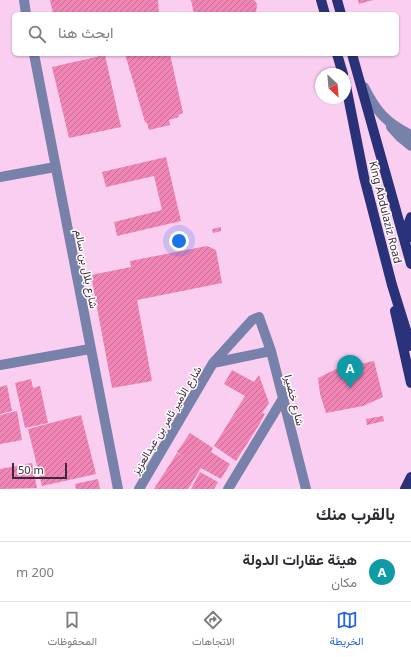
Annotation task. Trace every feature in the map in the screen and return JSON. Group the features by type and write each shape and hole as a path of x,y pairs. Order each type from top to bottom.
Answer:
{"main road":[{"path":"321,0 324,12"},
{"path":"337,0 340,12"},
{"path":"338,56 341,68"},
{"name":"King Abdulaziz Road","path":"353,56 411,264"},
{"name":"King Abdulaziz Road","path":"350,104 364,177 392,285 411,346"},
{"path":"411,217 406,230 411,260"},
{"path":"392,285 397,323 411,384"},
{"path":"405,489 411,476"}],"street":[{"path":"24,0 26,12"},
{"name":"شارع بلال بن سالم","path":"34,56 118,489"},
{"path":"359,77 374,107 400,137 411,146"},
{"path":"381,115 411,135"},
{"path":"0,178 56,167"},
{"name":"شارع خضيرا","path":"259,317 270,352 306,489"},
{"name":"شارع الأمير ثامر بن عبدالعزيز","path":"139,489 213,363 252,320 259,317"},
{"path":"0,365 90,349"},
{"name":"شارع الأمير ثامر بن عبدالعزيز","path":"213,363 270,352"},
{"path":"228,489 282,400"}],"building":[{"path":"50,0 158,0 159,12 53,12"},
{"path":"191,0 254,0 257,4 256,12 194,12"},
{"path":"358,0 373,0 359,4"},
{"path":"105,56 121,127 69,138 52,67"},
{"path":"126,56 170,56 183,113 178,115 179,117 169,120 170,125 149,130 147,123 145,122"},
{"path":"166,157 181,221 117,236 114,222 162,210 154,176 106,187 102,172"},
{"path":"221,227 221,231 213,233 212,229"},
{"path":"207,246 216,250 222,283 137,300 152,381 112,388 91,275 131,267 130,261"},
{"path":"374,361 383,397 363,406 326,413 320,394 318,378 336,369"},
{"path":"232,370 254,382 259,375 269,403 262,413 265,414 259,425 236,461 214,446 245,396 224,384"},
{"path":"31,379 33,388 40,386 48,423 25,428 15,383"},
{"path":"7,385 12,411 0,414 0,387"},
{"path":"17,411 22,440 0,444 0,415"},
{"path":"81,415 96,474 42,486 28,429"},
{"path":"383,416 384,421 367,425 366,419"},
{"path":"190,433 213,448 211,452 230,464 221,479 201,468 188,489 154,489 177,453 183,457 177,452"},
{"path":"32,463 37,488 0,489 0,469"},
{"path":"200,472 218,482 214,489 191,489"},
{"path":"98,479 100,489 76,489 75,484"}],"place":[{"name":"هيئة عقارات الدولة","path":"350,388"}]}
